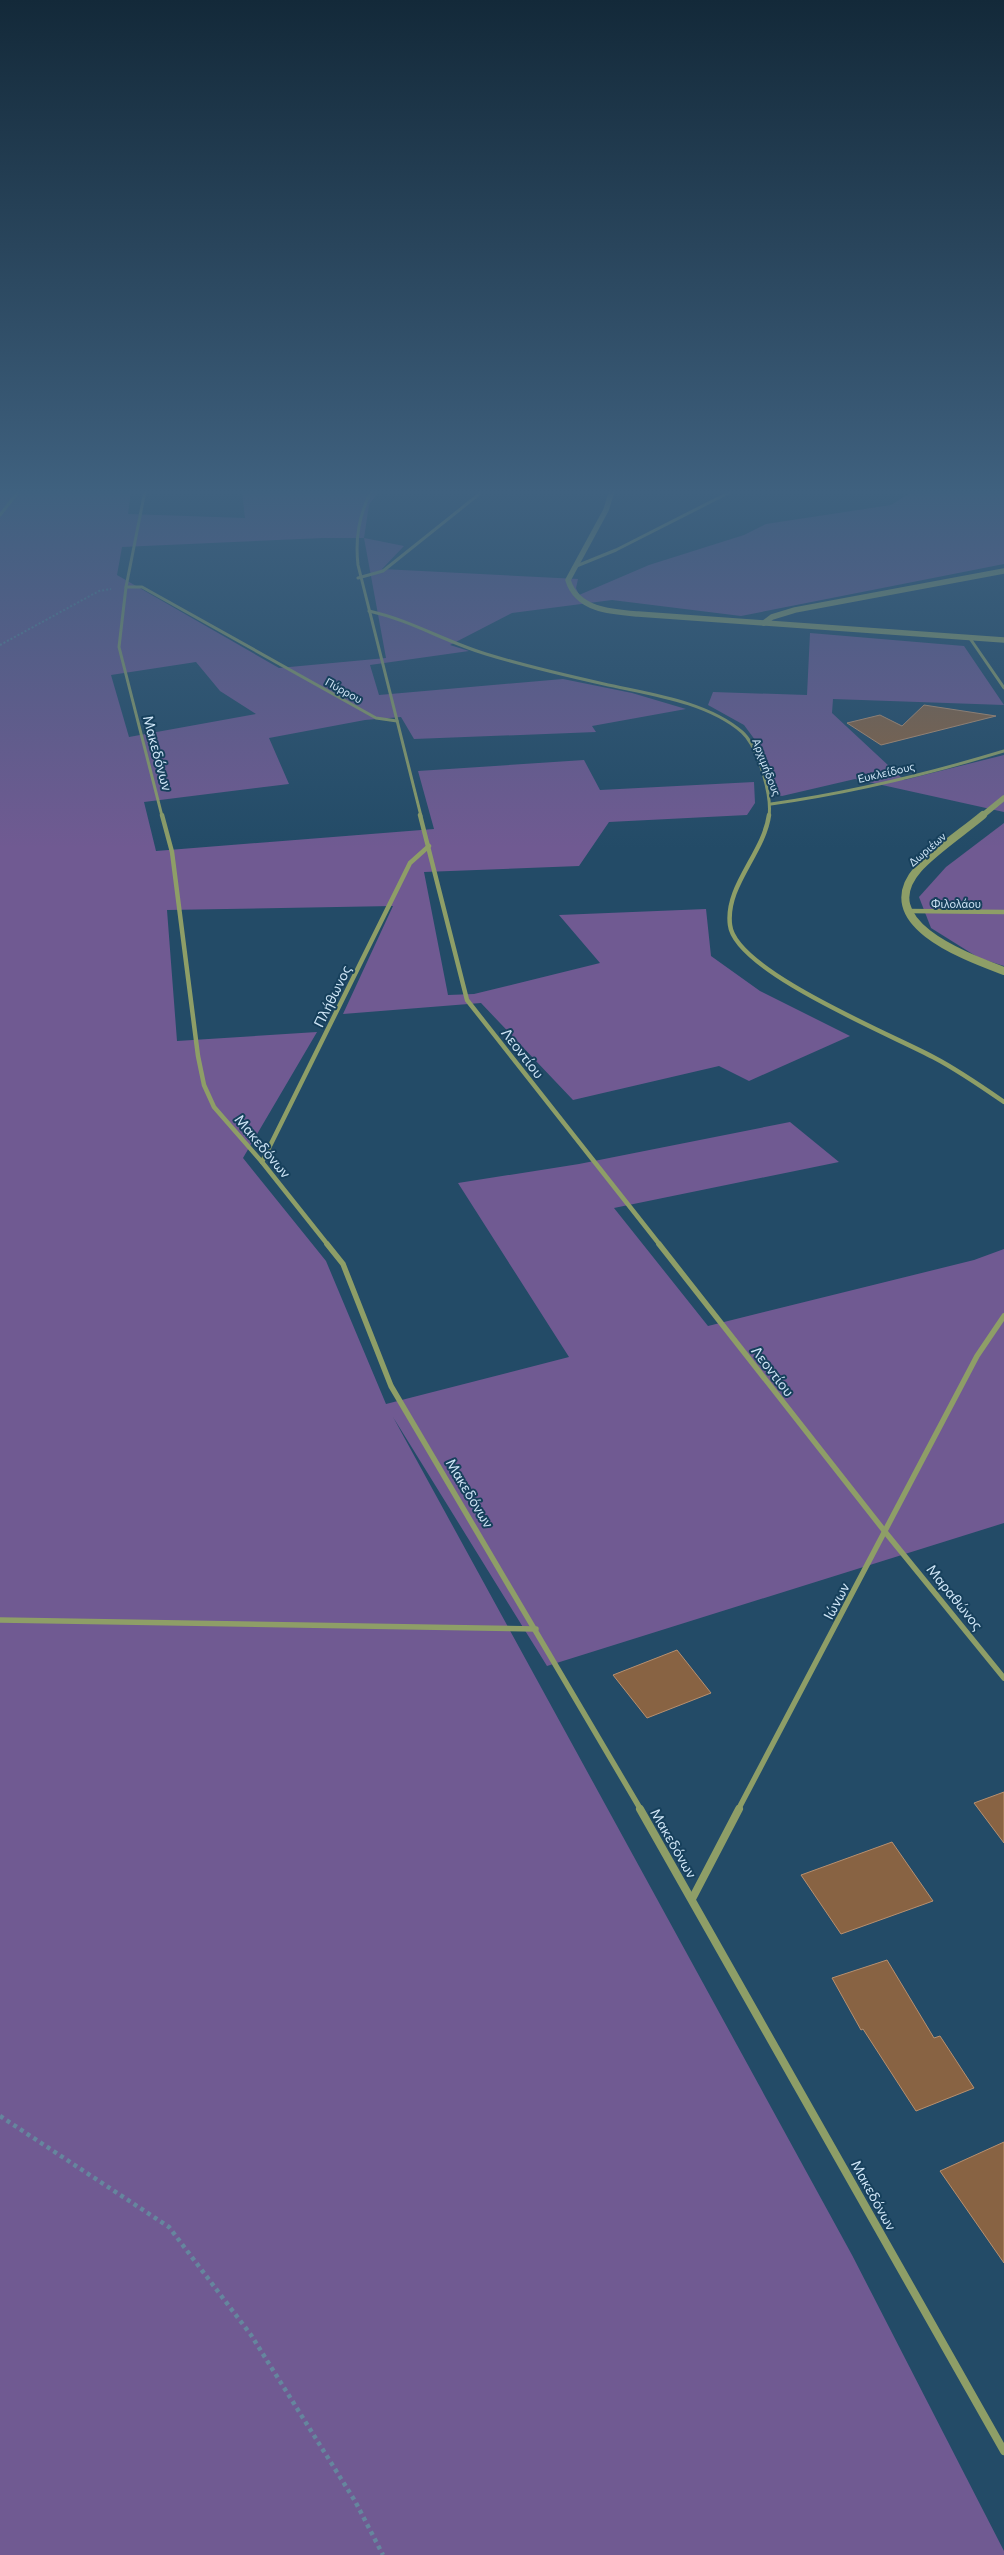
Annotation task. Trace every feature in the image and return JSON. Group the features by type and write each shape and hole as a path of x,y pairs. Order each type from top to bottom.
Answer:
{"street":[{"name":"Μακεδόνων","path":"123,610 119,647 128,689 172,852 198,1056 204,1085 214,1107 262,1162 343,1264 391,1386 536,1629 692,1899 1004,2451"},
{"name":"Πύρρου","path":"184,610 376,718 396,721"},
{"path":"614,610 638,614 1004,640"},
{"path":"764,623 772,617 794,610"},
{"name":"Λεοντίου","path":"369,611 467,1000 886,1533"},
{"name":"Αρχιμήδους","path":"369,611 389,614 453,644 513,663 656,696 698,708 744,733 758,761 772,804 764,835 730,908 729,926 735,940 750,956 780,977 833,1007 952,1068 1004,1102"},
{"path":"969,637 1004,688"},
{"name":"Ευκλείδους","path":"772,804 825,795 964,762 1004,750"},
{"name":"Δωριέων","path":"908,911 905,899 909,879 918,869 1004,798"},
{"name":"Πλήθωνος","path":"262,1162 410,862 429,846"},
{"path":"908,911 924,932 938,942 968,957 1004,971"},
{"name":"Φιλολάου","path":"908,911 1004,912"},
{"name":"Ιώνων","path":"692,1899 886,1533 977,1356 990,1334 1004,1316"},
{"name":"Μαραθώνος","path":"886,1533 1004,1678"},
{"path":"0,1620 536,1629"}],"path":[{"path":"0,644 63,610"},
{"path":"0,2116 169,2227 251,2335 355,2501 383,2555"}],"shaded area":[{"path":"0,610 178,610 279,668 386,658 377,610 533,610 512,613 450,645 469,651 370,665 379,695 563,679 632,693 686,709 592,726 596,732 414,739 401,717 365,720 269,738 289,784 144,802 156,851 434,829 418,771 584,760 600,790 754,782 755,803 747,815 609,822 579,866 424,872 448,995 474,994 600,963 559,915 706,909 711,956 760,991 850,1036 749,1081 719,1066 573,1100 481,1003 343,1014 393,906 167,910 177,1041 317,1032 243,1158 326,1261 386,1404 569,1357 458,1183 579,1164 790,1122 839,1162 614,1208 708,1326 974,1260 1004,1249 1004,1523 547,1666 393,1417 852,2255 1004,2551 1004,2555 0,2555","holes":["196,662 220,691 256,714 129,737 111,675"]},
{"path":"695,610 770,610 741,616"},
{"path":"810,633 964,646 1004,705 833,699 832,713 904,780 1004,755 1004,812 855,779 782,796 773,794 758,744 744,725 708,705 713,692 807,695"},
{"path":"1004,823 1004,966 979,958 931,928 919,897 946,867"}],"building":[{"path":"924,705 996,716 881,745 847,723 880,715 902,726"},
{"path":"677,1650 711,1693 647,1718 613,1675"},
{"path":"1004,1792 1004,1843 974,1803"},
{"path":"892,1842 933,1901 841,1934 801,1875"},
{"path":"887,1960 934,2038 940,2036 974,2088 916,2111 863,2029 861,2030 832,1978"},
{"path":"1004,2142 1004,2263 940,2171"}]}
